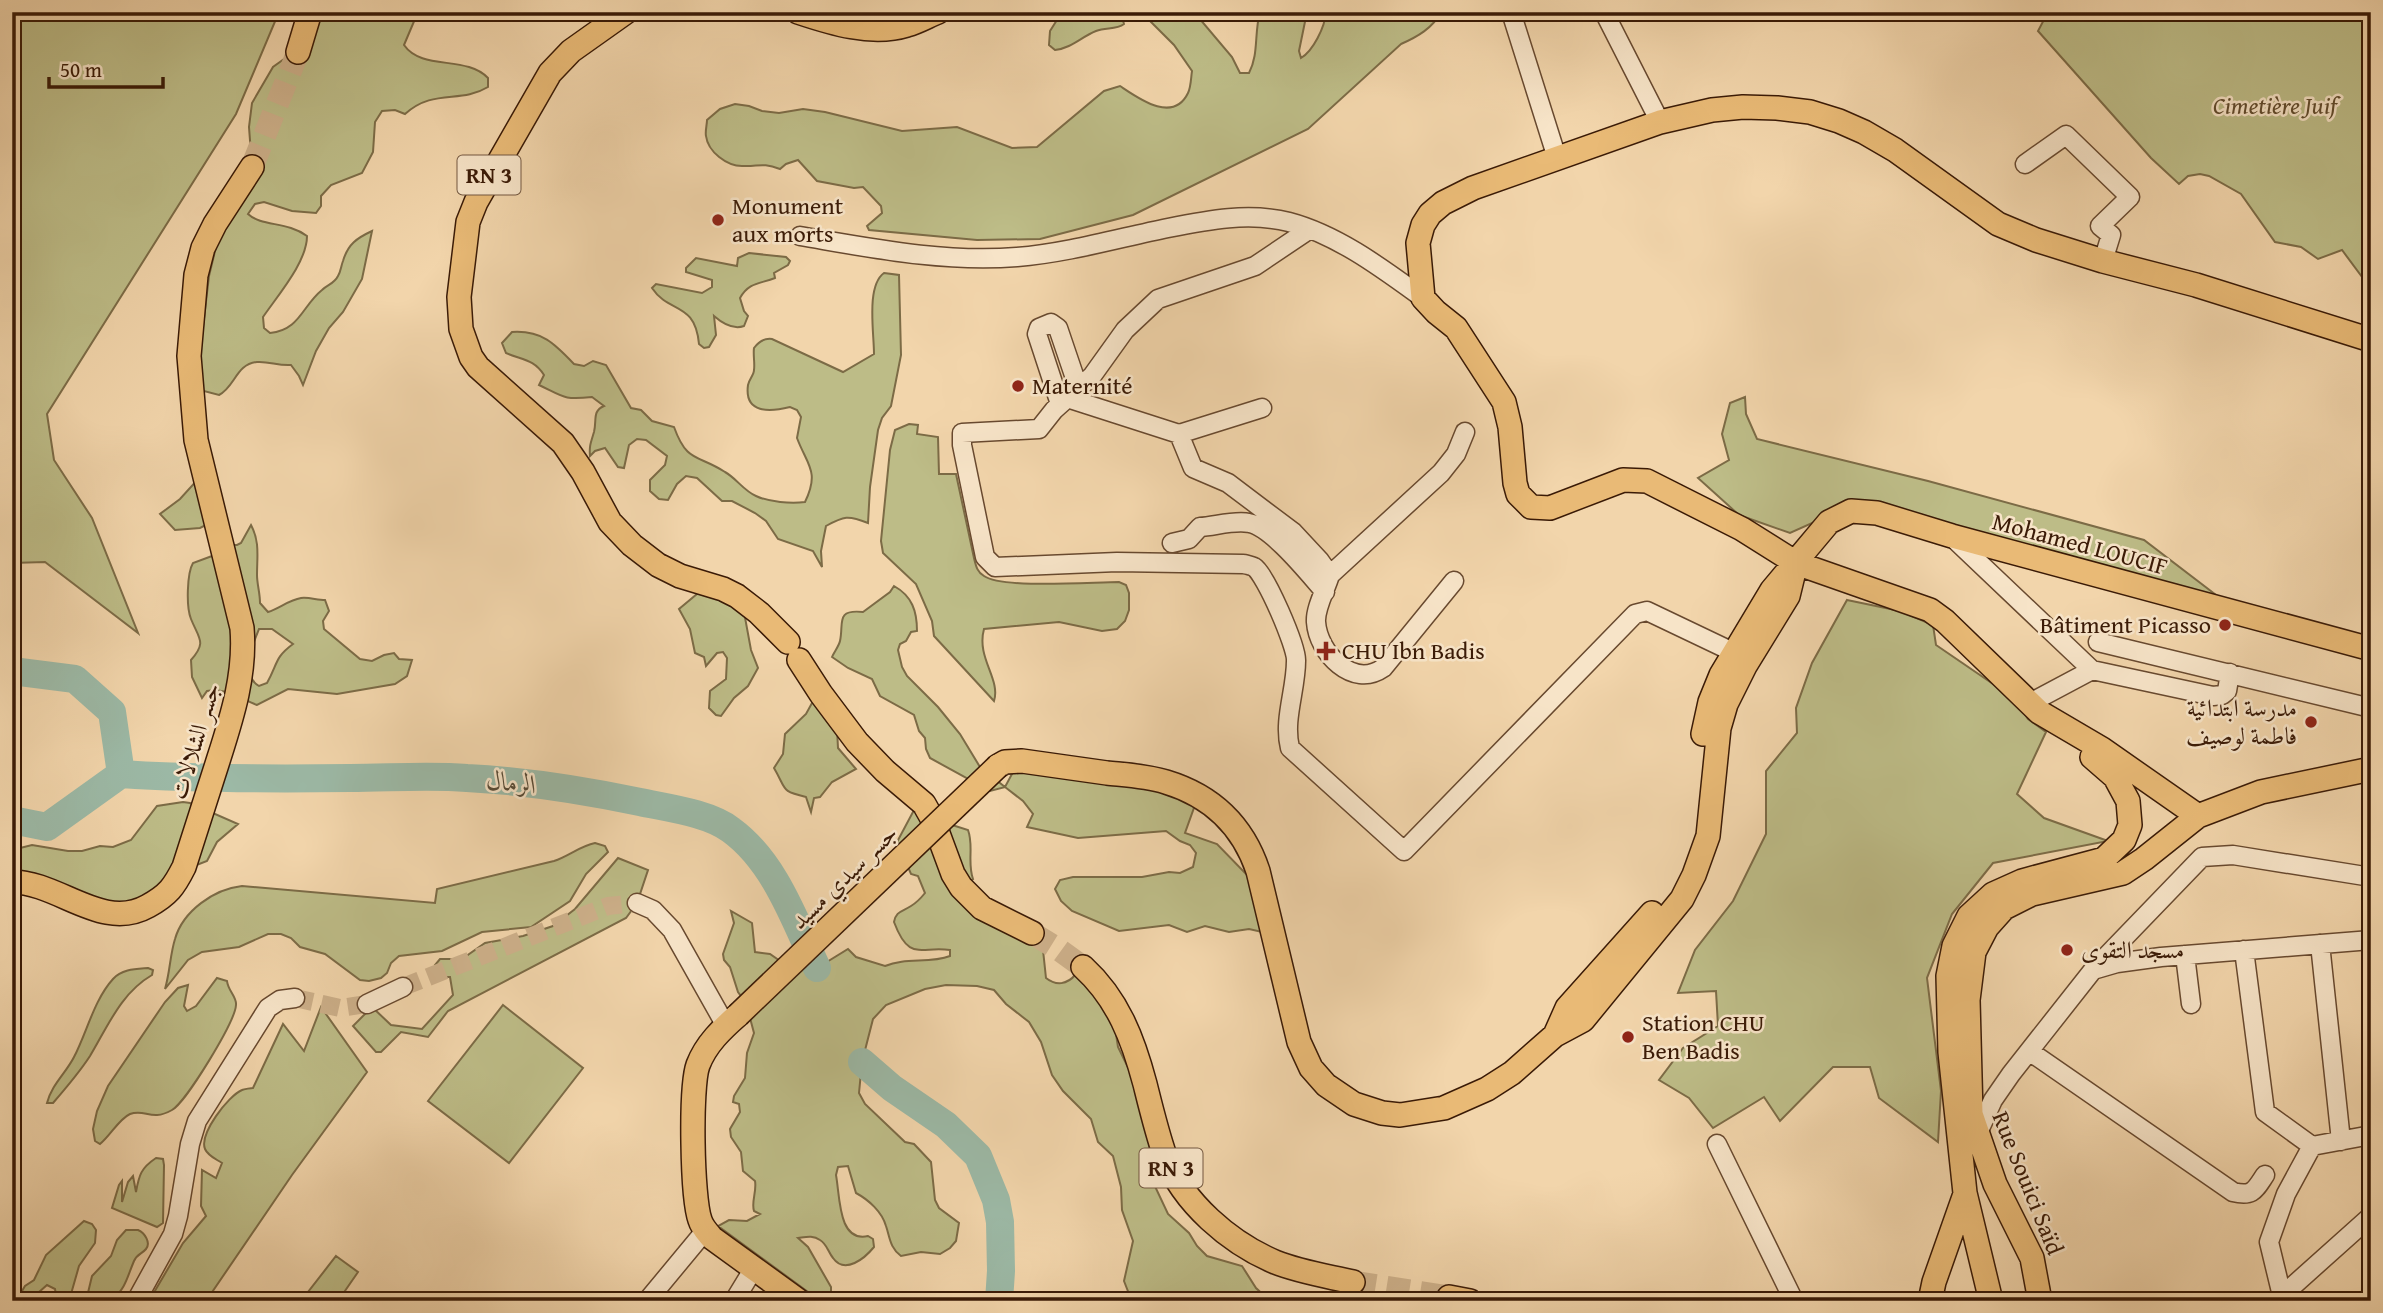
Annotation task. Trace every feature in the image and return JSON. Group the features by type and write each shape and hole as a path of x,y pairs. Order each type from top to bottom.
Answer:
{"main road":[{"path":"298,52 310,12"},
{"name":"RN 3","path":"626,12 571,51 543,85 476,202 468,222 460,278 461,329 471,357 489,379 563,443 583,472 610,522 645,556 680,576 723,589 759,613 794,651 821,695 850,734 929,811 953,874 961,887 982,908 1032,933"},
{"path":"798,12 833,23 884,29 906,26 938,12"},
{"path":"1991,1301 1965,1193 1950,1052 1948,976 1954,946 1969,916 1993,894 2022,881 2104,859 2124,840 2130,825 2128,801 2115,777 2035,708 1945,621 1930,610 1796,563 1742,529 1647,481 1623,480 1550,508 1531,507 1518,494 1515,483 1509,415 1504,402 1457,328 1423,298 1418,243 1423,225 1430,214 1443,203 1473,188 1660,122 1712,110 1743,107 1810,112 1864,132 1895,150 1998,224 2036,240 2102,261 2196,285 2371,340"},
{"name":"جسر الشلالات","path":"12,881 40,887 98,910 120,915 140,911 161,900 173,888 184,867 238,693 243,662 242,628 196,440 189,356 196,275 203,248 215,224 252,167"},
{"name":"Mohamed LOUCIF","path":"1299,1042 1319,1079 1338,1095 1367,1109 1400,1115 1444,1108 1486,1089 1512,1073 1556,1035 1567,1008 1662,902 1682,870 1693,842 1706,715 1714,690 1745,659 1772,590 1829,522 1851,511 1877,513 1952,536 2371,649"},
{"path":"2035,708 2102,749 2198,816"},
{"name":"جسر سيدي مسيد","path":"705,1231 697,1204 693,1091 695,1075 703,1054 732,1020 998,766 1013,761 1155,779 1189,792 1220,811 1233,824 1251,852 1299,1042"},
{"name":"Rue Souici Saïd","path":"2040,1301 2032,1258 1995,1184 1971,1114 1968,1000 1974,952 1987,927 2004,908 2032,894 2123,873 2198,816 2261,792 2371,769"},
{"name":"RN 3","path":"1083,967 1104,989 1126,1026 1137,1055 1166,1158 1189,1196 1222,1229 1263,1256 1295,1269 1353,1282"},
{"path":"1965,1193 1995,1184"},
{"path":"1930,1301 1965,1193"},
{"path":"705,1231 799,1301"}],"street":[{"path":"1511,12 1557,158"},
{"path":"1604,12 1660,122"},
{"path":"2025,164 2066,135 2130,197 2100,226 2111,235 2102,261"},
{"path":"800,236 905,253 1003,258 1036,255 1200,222 1250,216 1274,219 1310,229 1364,258 1423,298"},
{"path":"1310,229 1255,266 1158,299 1125,330 1093,376 1068,397 1039,429 962,433 962,445 985,557 995,567 1117,562 1254,566 1262,576 1294,646 1297,660 1287,735 1290,748 1404,851 1635,614 1647,611 1745,659"},
{"path":"1068,397 1179,434 1262,408"},
{"path":"1454,581 1383,668 1374,675 1362,676 1345,669 1331,657 1319,637 1316,620 1327,584 1441,473 1456,454 1465,432"},
{"path":"1179,434 1193,468 1228,484 1293,532 1320,561 1327,584"},
{"path":"1172,543 1189,539 1200,527 1248,522 1265,529 1297,561 1327,584"},
{"path":"1952,536 2092,670 2213,696 2227,691 2230,673"},
{"path":"2098,642 2371,708"},
{"path":"2035,708 2092,670"},
{"path":"1977,1135 1993,1100 2093,970 2202,857 2233,855 2371,877"},
{"path":"636,903 653,910 672,930 732,1020"},
{"path":"2093,970 2128,962 2185,955 2371,940"},
{"path":"2320,944 2341,1141"},
{"path":"2244,950 2265,1112 2312,1146 2371,1135"},
{"path":"2185,955 2191,1004"},
{"path":"367,1004 403,986"},
{"path":"136,1301 173,1234 190,1144 201,1112 268,1008 280,1000 295,998"},
{"path":"2029,1051 2233,1192 2245,1195 2254,1191 2266,1175"},
{"path":"1717,1144 1794,1301"},
{"path":"2279,1298 2269,1242 2286,1194 2312,1146"},
{"path":"2279,1298 2370,1218"},
{"path":"647,1301 705,1231"},
{"path":"734,1301 754,1268"}],"green space":[{"path":"12,12 279,12 236,114 47,414 54,460 92,518 138,633 45,562 12,563"},
{"path":"321,12 418,12 404,45 422,58 479,71 488,78 488,87 467,95 426,101 405,114 395,110 382,111 375,122 373,152 362,173 331,185 321,196 321,206 316,213 292,211 264,202 255,204 248,214 254,218 291,228 307,236 306,246 297,267 263,317 264,328 270,333 280,331 294,322 315,296 336,279 350,246 372,231 362,279 316,351 303,385 291,365 257,362 244,367 229,387 219,395 200,390 200,353 209,276 216,247 252,167 249,127 252,103 273,67 305,48 312,40"},
{"path":"1062,12 1117,12 1124,24 1096,31 1055,50 1049,45 1050,31"},
{"path":"1141,12 1194,12 1232,57 1240,73 1249,73 1254,58 1260,12 1307,12 1299,51 1301,58 1318,38 1326,12 1441,12 1429,27 1401,44 1308,129 1133,215 1040,239 977,240 869,230 867,226 882,213 881,206 863,187 854,188 817,181 798,160 780,169 764,165 730,164 719,157 708,142 707,120 720,109 735,104 779,113 803,109 825,112 902,131 957,127 1012,148 1037,147 1104,91 1120,86 1155,106 1174,107 1182,102 1188,93 1192,71 1174,45"},
{"name":"Cimetière Juif","path":"2048,12 2371,12 2371,289 2342,250 2318,259 2301,247 2275,242 2241,194 2209,176 2188,176 2179,184 2151,158 2038,31"},
{"path":"749,253 786,257 790,261 774,273 775,278 755,284 743,293 740,298 748,316 744,326 732,326 714,316 716,335 709,347 704,348 699,344 697,330 687,314 666,302 652,288 656,284 702,293 712,287 712,280 686,272 686,268 696,258 737,266 738,258"},
{"path":"884,273 899,275 901,355 891,406 882,418 878,430 868,523 846,518 826,526 821,551 822,567 813,551 778,539 766,521 732,501 722,501 697,478 686,476 677,484 668,500 659,499 650,491 650,480 665,465 667,456 646,440 637,439 629,445 624,468 618,467 605,448 590,456 596,413 604,406 592,397 564,397 539,385 544,375 540,370 532,363 506,353 502,343 512,332 532,333 554,345 574,364 584,366 593,361 606,365 631,408 641,410 652,421 674,427 688,452 729,475 756,496 780,502 805,502 812,475 797,438 801,417 797,410 790,407 760,409 750,401 748,385 754,372 754,348 762,340 772,339 843,372 874,354 873,299 878,279"},
{"path":"1745,397 1746,414 1757,439 1928,481 2144,540 2220,598 1986,534 1821,519 1790,533 1739,515 1698,478 1729,460 1722,434 1730,403"},
{"path":"909,424 918,425 917,434 938,437 939,474 956,474 975,561 982,574 994,580 1028,584 1119,582 1126,585 1129,593 1129,610 1125,621 1117,629 1102,631 1059,622 984,629 983,649 994,685 994,701 934,636 932,621 916,584 883,553 881,541 890,450 895,430"},
{"path":"199,478 210,523 200,528 175,530 160,514 180,499"},
{"path":"251,525 257,543 260,603 268,612 301,598 325,600 329,611 323,621 324,629 360,659 372,661 394,653 399,659 412,660 407,676 395,684 337,694 288,689 257,705 233,694 214,690 207,691 202,698 192,677 191,660 199,649 200,640 188,607 191,568 193,563 241,543","holes":["259,629 272,629 293,644 279,657 267,683 259,686 250,675 249,660"]},
{"path":"894,586 909,599 917,624 917,631 911,632 906,641 900,644 898,650 902,667 907,676 960,734 980,767 1005,787 990,791 930,758 925,738 919,731 914,715 880,696 872,679 832,657 839,643 844,615 863,612"},
{"path":"715,592 744,612 751,650 758,668 748,686 734,698 721,716 709,708 710,691 726,679 727,658 723,652 717,653 706,666 704,657 695,653 690,629 679,609 697,594"},
{"path":"1847,600 1900,611 1933,625 1936,645 2015,699 2028,719 2046,732 2017,794 2044,818 2108,841 1993,863 1952,914 1927,978 1941,1091 1938,1142 1879,1098 1870,1067 1833,1067 1780,1121 1764,1097 1713,1128 1689,1098 1659,1080 1683,1048 1718,1026 1716,991 1678,993 1695,950 1733,901 1766,834 1766,771 1797,733 1796,708 1812,663"},
{"path":"812,703 820,704 837,729 838,748 856,769 832,782 820,797 814,798 811,812 806,797 788,791 774,768 783,754 785,734 806,714"},
{"path":"1013,770 1153,786 1195,805 1185,833 1217,844 1250,878 1262,932 1249,929 1229,932 1205,926 1187,932 1169,925 1119,931 1072,911 1061,901 1055,889 1060,880 1073,877 1142,877 1169,872 1180,873 1193,867 1196,853 1190,845 1166,831 1078,838 1027,827 1033,814 1023,801 1005,787 1012,774 1004,772"},
{"path":"183,802 238,824 217,842 207,861 189,868 155,895 116,907 12,874 12,850 32,845 68,851 82,851 100,846 113,847 131,840 157,806"},
{"path":"920,808 949,824 968,830 973,879 955,891 982,919 1036,944 1043,950 1046,978 1050,981 1065,982 1076,974 1083,979 1114,1021 1118,1047 1137,1086 1149,1137 1152,1180 1168,1214 1189,1233 1207,1256 1242,1266 1256,1288 1270,1301 1131,1299 1124,1281 1133,1241 1122,1210 1121,1187 1113,1156 1098,1142 1091,1119 1063,1091 1052,1075 1041,1042 1029,1022 1006,1004 994,990 977,986 946,985 925,989 886,1005 873,1019 862,1062 859,1093 865,1104 905,1142 914,1144 931,1162 935,1200 939,1208 959,1223 956,1241 950,1248 940,1254 921,1252 901,1256 897,1253 878,1211 856,1193 848,1166 838,1167 836,1175 842,1216 851,1232 873,1239 874,1247 855,1263 843,1265 833,1258 820,1240 812,1237 798,1238 808,1247 831,1287 831,1294 819,1300 718,1226 729,1220 747,1221 760,1214 753,1208 755,1181 743,1171 741,1152 731,1137 730,1129 740,1112 739,1104 733,1102 734,1096 745,1078 747,1053 754,1033 746,1003 738,992 730,967 724,960 723,954 734,923 731,911 752,923 755,952 770,954 783,963 817,968 848,949 856,957 885,966 950,956 950,950 916,950 910,947 899,935 894,922 898,914 925,893 918,876 911,874 897,842 914,810"},
{"path":"595,843 605,846 608,852 586,874 570,901 531,927 482,932 442,951 399,956 381,978 360,980 325,954 300,947 291,938 281,934 268,934 239,947 202,952 188,960 165,989 175,939 185,919 201,903 231,888 242,886 435,903 437,889 554,861"},
{"path":"618,858 648,870 637,903 626,918 448,1011 428,1037 401,1032 381,1052 376,1052 353,1026 372,1007 391,1025 422,1029 453,995 450,977 444,977 435,965 440,959 462,959 485,943 523,936 553,926 575,909"},
{"path":"148,968 153,970 152,975 132,991 116,1011 81,1068 53,1103 47,1103 52,1090 74,1057 106,987 121,973"},
{"path":"217,978 227,981 235,999 234,1014 219,1044 188,1093 179,1104 165,1113 130,1114 100,1144 95,1141 93,1129 97,1111 108,1086 165,1002 178,988 188,985 184,1006 187,1011 196,1006"},
{"path":"503,1005 583,1068 509,1163 428,1101"},
{"path":"321,1007 367,1072 292,1175 206,1301 149,1301 183,1243 206,1216 201,1206 202,1170 216,1178 222,1163 205,1149 204,1142 210,1125 236,1094 253,1088 283,1024 304,1051"},
{"path":"156,1158 163,1159 164,1165 163,1223 157,1227 112,1208 122,1181 122,1202 128,1182 133,1176 136,1192 142,1172"},
{"path":"84,1221 92,1224 96,1230 95,1243 79,1266 69,1301 57,1301 55,1289 47,1285 30,1300 21,1301 19,1296 25,1286 34,1280 46,1255"},
{"path":"126,1230 141,1231 146,1238 147,1247 135,1259 123,1286 112,1301 86,1301 92,1276 111,1256 117,1240"},
{"path":"336,1256 358,1272 338,1301 301,1301"}],"waterway":[{"name":"الرمال","path":"12,671 75,679 112,712 121,774 236,778 489,779 597,794 711,819 731,830 760,858 792,912 817,968"},
{"name":"الرمال","path":"12,820 47,827 121,774"},
{"path":"862,1062 892,1088 946,1125 978,1156 996,1200 1000,1222 999,1301"}],"tunnel":[{"path":"252,167 298,52"},
{"path":"403,987 608,906 637,903"},
{"path":"1032,933 1083,967"},
{"path":"295,998 340,1008 367,1004"},
{"path":"1353,1282 1449,1297"}],"place":[{"name":"Monument aux morts","path":"718,220"},
{"name":"Maternité","path":"1018,386"},
{"name":"Bâtiment Picasso","path":"2225,625"},
{"name":"CHU Ibn Badis","path":"1326,651"},
{"name":"مدرسة ابتدائية فاطمة لوصيف","path":"2311,722"},
{"name":"مسجد التقوى","path":"2067,950"},
{"name":"Station CHU Ben Badis","path":"1628,1037"}]}
